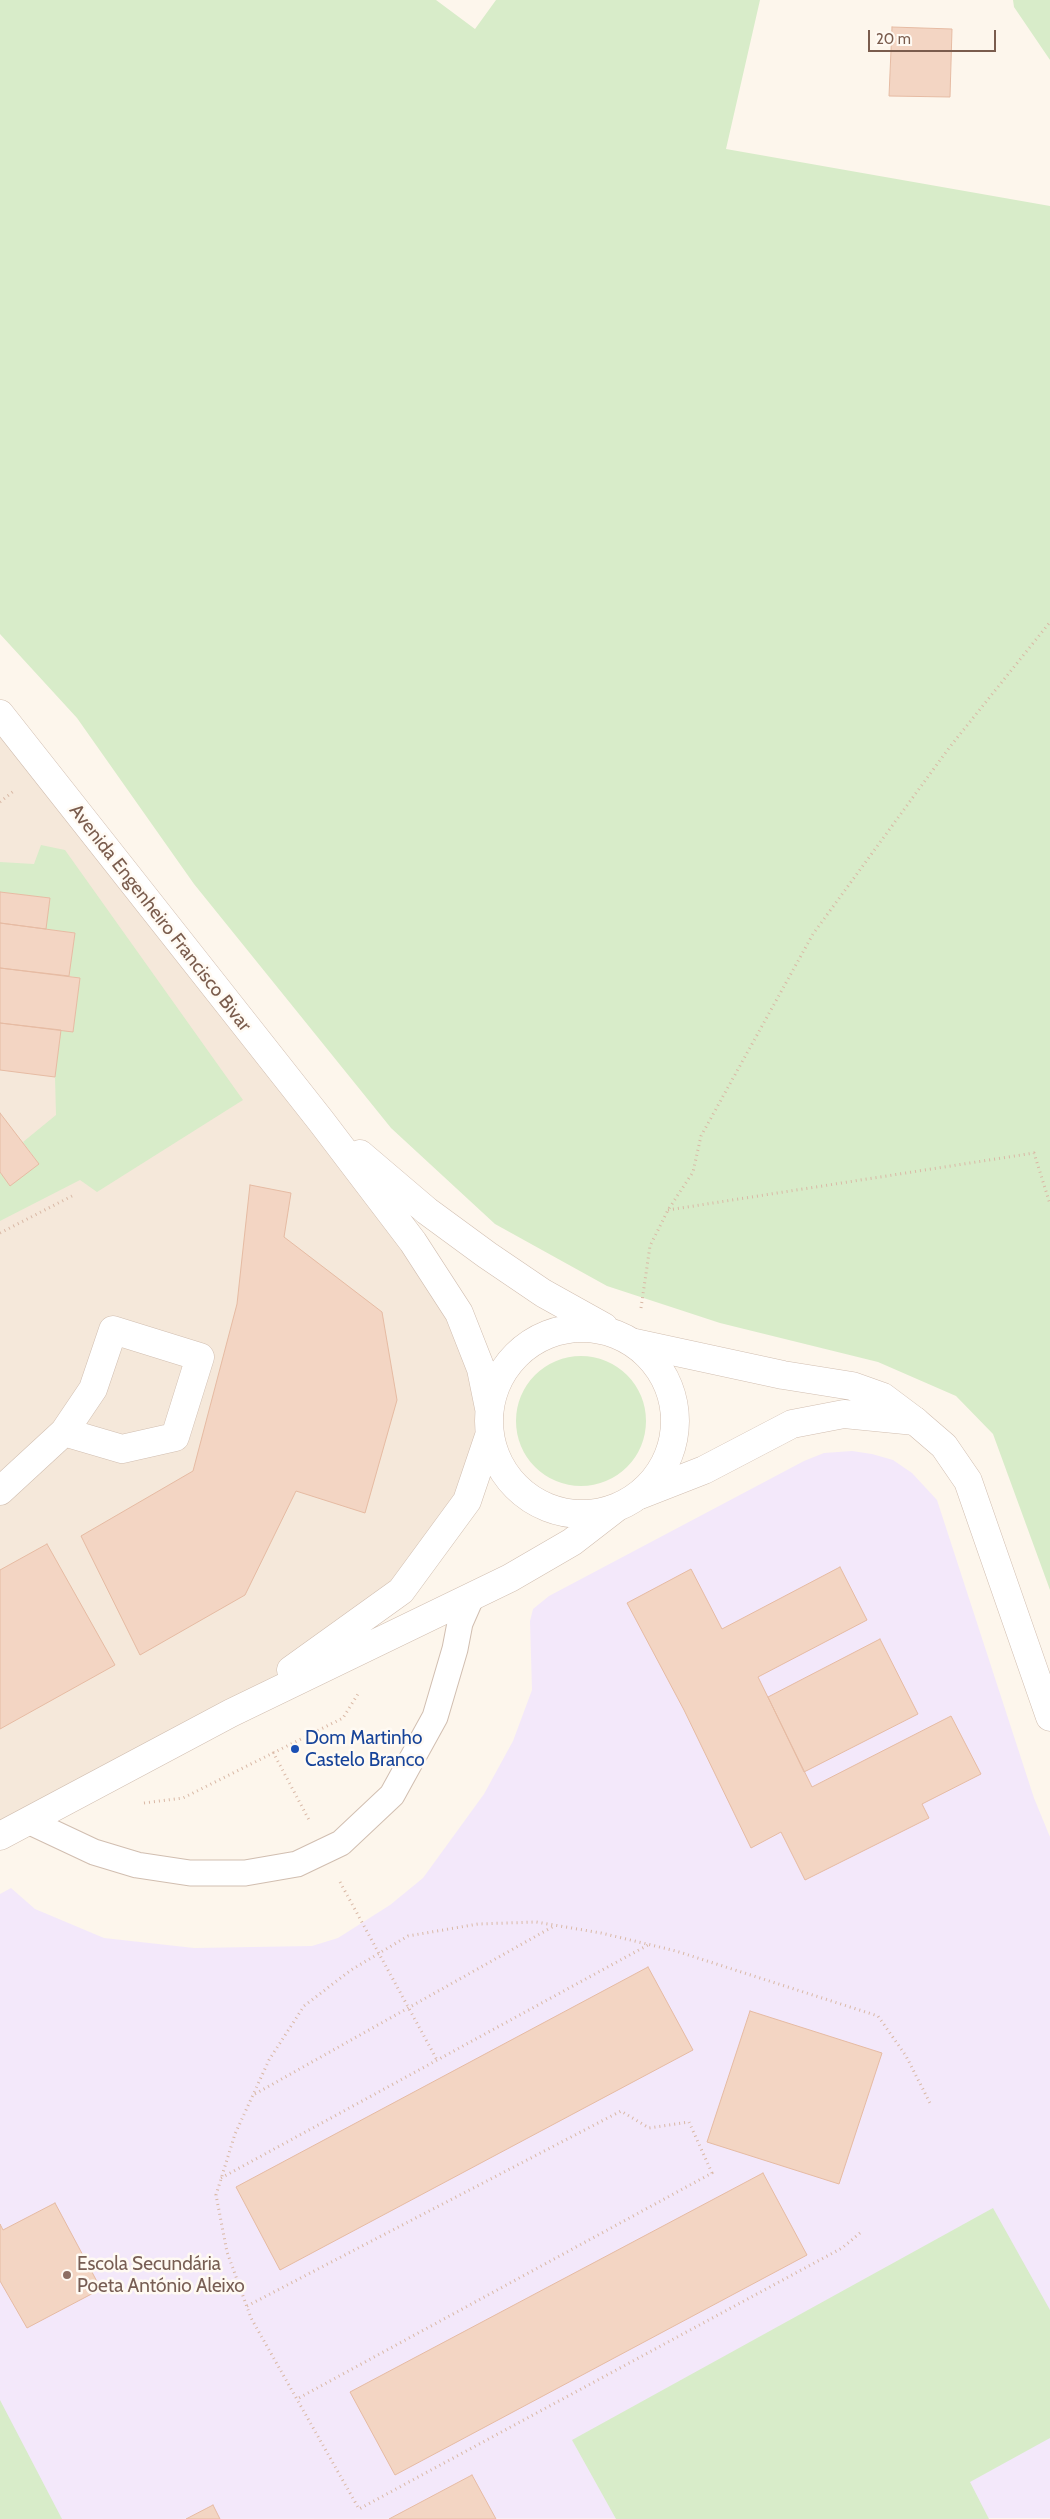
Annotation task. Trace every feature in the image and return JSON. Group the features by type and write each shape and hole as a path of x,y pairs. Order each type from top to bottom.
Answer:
{"street":[{"name":"Avenida Engenheiro Francisco Bivar","path":"0,714 321,1121"},
{"path":"321,1121 426,1211 487,1255 544,1293 625,1338 648,1354 663,1373 672,1392 676,1417 673,1444 662,1471 640,1495"},
{"path":"321,1121 413,1242 460,1313 481,1369 489,1408 490,1436 496,1459 512,1484 535,1502 564,1513 586,1515 616,1508"},
{"path":"489,1408 496,1384 505,1368 519,1351 540,1338 566,1329 595,1328 625,1338 783,1375 852,1386 883,1397 944,1446 968,1481 1050,1717"},
{"path":"0,1491 64,1432 93,1389 113,1330 200,1356 175,1437 122,1449 64,1432"},
{"path":"0,1836 231,1712 471,1598 572,1542 616,1508 640,1495 704,1470 792,1424 844,1414 915,1421"},
{"path":"231,1712 401,1591 466,1501 490,1436"}],"lane":[{"path":"28,1821 94,1852 137,1865 190,1873 245,1873 296,1864 341,1843 392,1794 435,1717 455,1649 460,1624 471,1598"}],"path":[{"path":"625,1338 650,1246 668,1210 693,1172 701,1136 813,934 949,748 1050,622"},
{"path":"0,802 15,789"},
{"path":"668,1210 1034,1153 1050,1204"},
{"path":"0,1233 72,1196"},
{"path":"134,1807 144,1803 183,1798 343,1718 361,1690"},
{"path":"273,1752 378,1954 437,2060"},
{"path":"860,2233 842,2248 359,2509 251,2318 227,2252 216,2195 235,2134 253,2094 269,2060 304,2006 352,1970 408,1936 478,1924 536,1922 676,1951 878,2016 906,2056 930,2103"},
{"path":"253,2094 409,2009 555,1925"},
{"path":"221,2178 648,1945"},
{"path":"247,2306 620,2111 649,2128 688,2122 712,2173 297,2399"}],"shaded area":[{"path":"0,714 413,1242 489,1408 467,1501 401,1591 231,1713 0,1836"},
{"path":"852,1451 893,1460 912,1473 937,1500 1034,1798 1050,1837 1050,2518 0,2519 0,1894 11,1888 35,1909 104,1938 194,1948 312,1946 338,1938 390,1905 423,1878 484,1794 513,1741 532,1690 530,1621 533,1609 549,1596 804,1461 824,1453"}],"green space":[{"path":"0,0 436,0 475,29 496,0 760,0 726,149 1050,206 1050,1590 993,1434 956,1396 878,1362 720,1323 607,1286 495,1224 391,1128 194,884 77,718 0,634"},
{"path":"1013,0 1050,0 1050,60 1014,7"},
{"path":"41,845 65,850 243,1100 97,1192 80,1180 0,1221 0,1172 11,1185 39,1164 23,1142 56,1115 55,1077 61,1030 73,1031 80,978 69,976 75,933 46,929 50,898 0,892 0,862 34,864"},
{"path":"581,1356 606,1361 627,1375 641,1396 646,1421 641,1446 627,1467 606,1481 581,1486 556,1481 535,1467 521,1446 516,1421 521,1396 535,1375 556,1361"},
{"path":"993,2208 1050,2310 1050,2438 970,2482 989,2519 616,2519 572,2440"},
{"path":"0,2400 62,2519 0,2519"}],"building":[{"path":"892,27 952,29 950,97 889,96"},
{"path":"0,892 50,898 46,929 0,923"},
{"path":"0,923 75,933 69,976 0,968"},
{"path":"0,968 80,978 73,1032 0,1023"},
{"path":"0,1023 61,1030 55,1077 0,1070"},
{"path":"0,1113 39,1164 10,1186 0,1172"},
{"path":"250,1185 291,1193 284,1237 382,1312 397,1400 365,1513 296,1491 245,1595 140,1655 81,1536 193,1471 237,1304"},
{"path":"47,1544 115,1665 0,1729 0,1570"},
{"path":"840,1567 867,1620 758,1677 812,1787 951,1716 981,1774 922,1804 929,1818 805,1880 781,1832 751,1848 684,1710 627,1603 691,1569 722,1629"},
{"path":"880,1639 918,1714 804,1772 768,1697"},
{"path":"648,1967 693,2050 280,2270 236,2187"},
{"path":"750,2011 882,2053 839,2184 707,2142"},
{"path":"763,2173 807,2255 395,2475 350,2392"},
{"path":"55,2203 101,2289 27,2328 0,2281 0,2224 3,2230"},
{"path":"472,2475 496,2519 389,2519"},
{"path":"213,2505 220,2519 186,2519"}],"place":[{"name":"Dom Martinho Castelo Branco","path":"295,1749"},
{"name":"Escola Secundária Poeta António Aleixo","path":"67,2275"}]}
